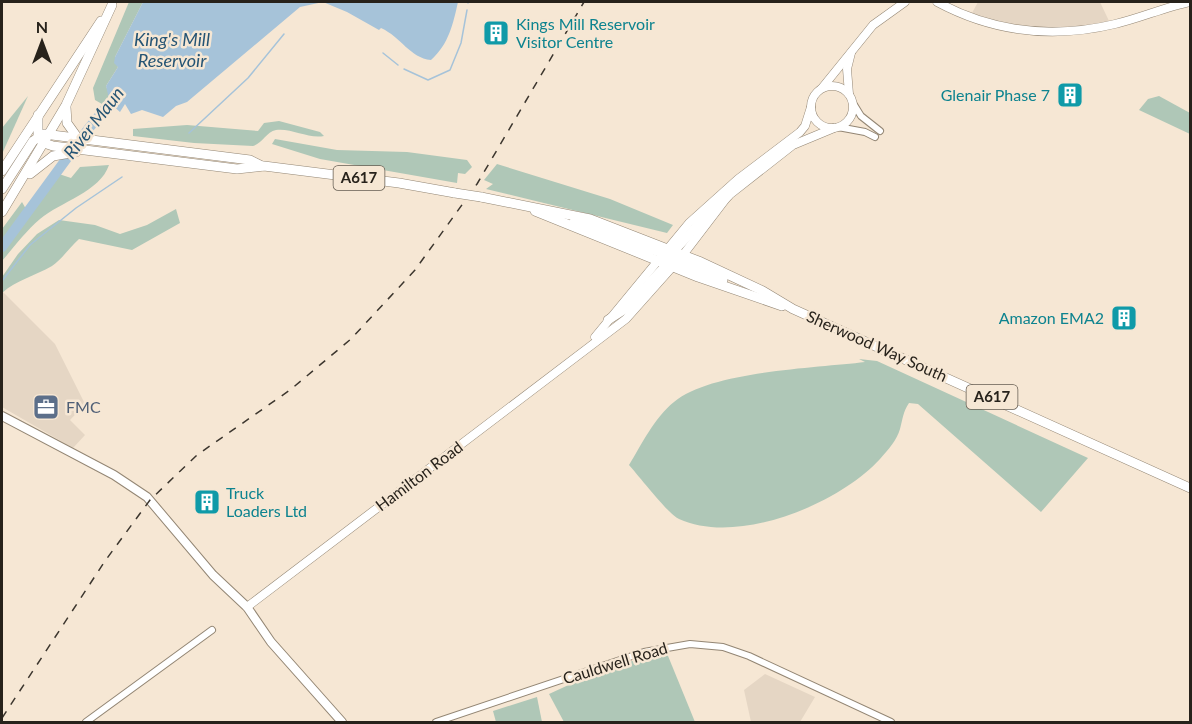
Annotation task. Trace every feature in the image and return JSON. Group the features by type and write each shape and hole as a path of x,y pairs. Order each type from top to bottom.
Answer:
{"highway":[{"path":"2,189 44,138 66,105 113,3"},
{"path":"2,171 113,3"},
{"path":"66,105 67,123 75,136"},
{"path":"2,212 22,181 44,138 38,115"},
{"name":"Sherwood Way South","path":"44,138 75,136 250,160 264,166"},
{"name":"A617","path":"22,181 62,151 44,138"},
{"name":"Sherwood Way South","path":"62,151 85,150 237,170 264,166 399,183 551,210 564,218 763,291 793,309 1191,488"},
{"path":"608,320 625,309 711,211 728,196"},
{"name":"Sherwood Way South","path":"523,206 670,257 753,298 793,309"}],"main road":[{"path":"2,416 114,475 147,497 213,575 247,607 271,642 342,723"}],"street":[{"name":"Hamilton Road","path":"247,607 626,319 709,204 800,132 805,126 815,95 873,25 904,2"},
{"path":"937,2 992,25 1059,33 1116,24 1191,2"},
{"path":"851,52 847,69 849,94 861,116 880,132"},
{"path":"821,89 838,86 849,94"},
{"path":"728,196 793,145 836,128 849,120 853,103"},
{"path":"811,107 818,123 865,132 875,137"},
{"name":"Hamilton Road","path":"591,344 608,320"},
{"path":"86,723 212,630"},
{"name":"Cauldwell Road","path":"436,723 644,652 690,644 723,647 749,656 891,723"}],"shaded area":[{"path":"978,2 1100,2 1109,21 1077,27 1046,28 1002,24 972,13"},
{"path":"3,292 55,344 85,404 70,420 85,435 73,448 2,407"},
{"path":"765,674 815,697 800,722 751,722 744,690"}],"green space":[{"path":"129,2 143,2 115,57 118,67 106,86 110,97 102,104 95,100 93,88"},
{"path":"28,96 2,154 2,128"},
{"path":"1159,96 1190,113 1190,134 1139,110 1148,99"},
{"path":"279,121 320,132 324,136 276,130 253,146 194,143 133,136 133,129 187,125 258,131 264,123"},
{"path":"275,139 337,150 407,152 467,160 472,167 465,174 458,173 457,183 320,159 272,144"},
{"path":"497,164 610,199 673,225 667,233 486,189 493,184 484,180"},
{"path":"109,165 97,182 79,196 40,219 2,261 2,229 22,202 26,209 53,172 71,178 80,167"},
{"path":"176,209 180,223 132,250 79,239 52,266 13,285 2,293 2,277 18,254 37,234 59,220 95,225 120,234 147,225"},
{"path":"859,359 877,361 1088,458 1041,512 918,404 909,403 894,441 880,459 862,476 814,505 786,516 758,524 730,527 703,526 674,516 629,465 660,416 674,402 691,392 738,377 865,362"},
{"path":"666,651 695,722 564,722 549,694 599,671"},
{"path":"537,697 542,722 496,722 493,711"}],"water":[{"name":"King's Mill Reservoir","path":"143,2 323,2 300,7 187,102 176,106 163,117 142,110 131,114 125,104 120,112 110,103 106,86 118,67 114,63 115,57"},
{"path":"323,2 458,2 446,40 431,60 417,55 381,28 379,30"}],"waterway":[{"path":"404,69 428,80 450,70 461,43 467,10"},
{"path":"189,133 248,78 284,34"},
{"path":"383,53 398,65"},
{"name":"River Maun","path":"2,247 89,128 119,92"},
{"path":"2,281 30,245 76,208 122,177"}],"railway":[{"path":"2,718 105,561 150,500 197,455 290,390 351,339 415,270 477,184 584,2"}],"place":[{"name":"Kings Mill Reservoir Visitor Centre","path":"496,33"},
{"name":"Glenair Phase 7","path":"1070,95"},
{"name":"Amazon EMA2","path":"1124,318"},
{"name":"FMC","path":"46,407"},
{"name":"Truck Loaders Ltd","path":"207,502"}]}
